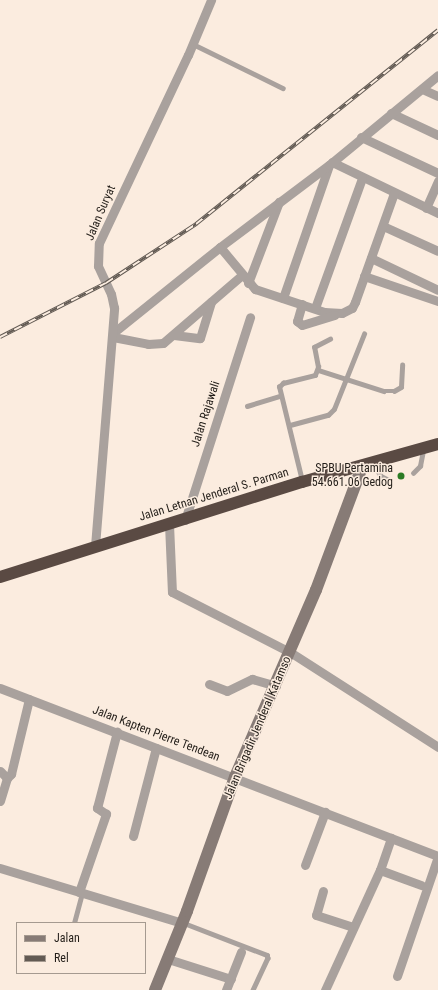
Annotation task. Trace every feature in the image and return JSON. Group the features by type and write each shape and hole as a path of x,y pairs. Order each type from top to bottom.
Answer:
{"highway":[{"name":"Jalan Letnan Jenderal S. Parman","path":"0,577 302,482 368,466 438,444"}],"street":[{"name":"Jalan Suryat","path":"95,546 113,335 111,294 98,266 99,242 193,44 211,0"},
{"path":"113,335 220,247 330,164 438,75"},
{"path":"422,89 438,96"},
{"path":"391,113 438,135"},
{"path":"361,137 438,173"},
{"path":"330,164 438,213"},
{"path":"283,298 330,164"},
{"path":"315,308 362,178"},
{"path":"426,208 438,181"},
{"path":"302,304 297,321 302,325 336,315 352,308 394,193"},
{"path":"248,283 279,202"},
{"path":"383,226 438,251"},
{"path":"220,247 248,283 255,289 336,315"},
{"path":"371,258 438,290"},
{"path":"113,335 156,344 163,343 242,275"},
{"path":"364,276 438,300"},
{"path":"174,334 200,338 211,301"},
{"name":"Jalan Rajawali","path":"185,520 250,317"},
{"name":"Jalan Brigadir Jenderal Katamso","path":"155,990 182,923 235,777 276,686 368,466"},
{"path":"169,524 171,591 290,652 438,747"},
{"path":"209,684 227,691 252,679 276,686"},
{"name":"Jalan Kapten Pierre Tendean","path":"0,688 438,856"},
{"path":"0,801 7,778 11,774 29,699"},
{"path":"81,892 106,814 97,808 117,732"},
{"path":"133,836 156,748"},
{"path":"0,771 7,778"},
{"path":"305,865 324,812"},
{"path":"325,990 380,870 391,838"},
{"path":"397,976 438,856"},
{"path":"0,868 25,877 81,892 182,923"},
{"path":"380,870 421,885"},
{"path":"323,891 316,915 353,927"},
{"path":"226,990 241,952"},
{"path":"168,959 230,979"}],"lane":[{"path":"193,44 283,88"},
{"path":"290,425 328,414 334,410 348,378 364,334"},
{"path":"302,482 290,425 280,396 279,387 283,383 315,375 318,370 314,347 330,339"},
{"path":"318,370 348,378 384,391 394,391 401,387 402,365"},
{"path":"246,406 280,396"},
{"path":"413,472 420,466 424,448"},
{"path":"368,466 389,480"},
{"path":"74,922 81,892"},
{"path":"182,923 267,955 268,958 252,990"}],"railway":[{"path":"0,337 106,283 196,224 438,30"}],"place":[{"name":"SPBU Pertamina 54.661.06 Gedog","path":"401,476"}]}
